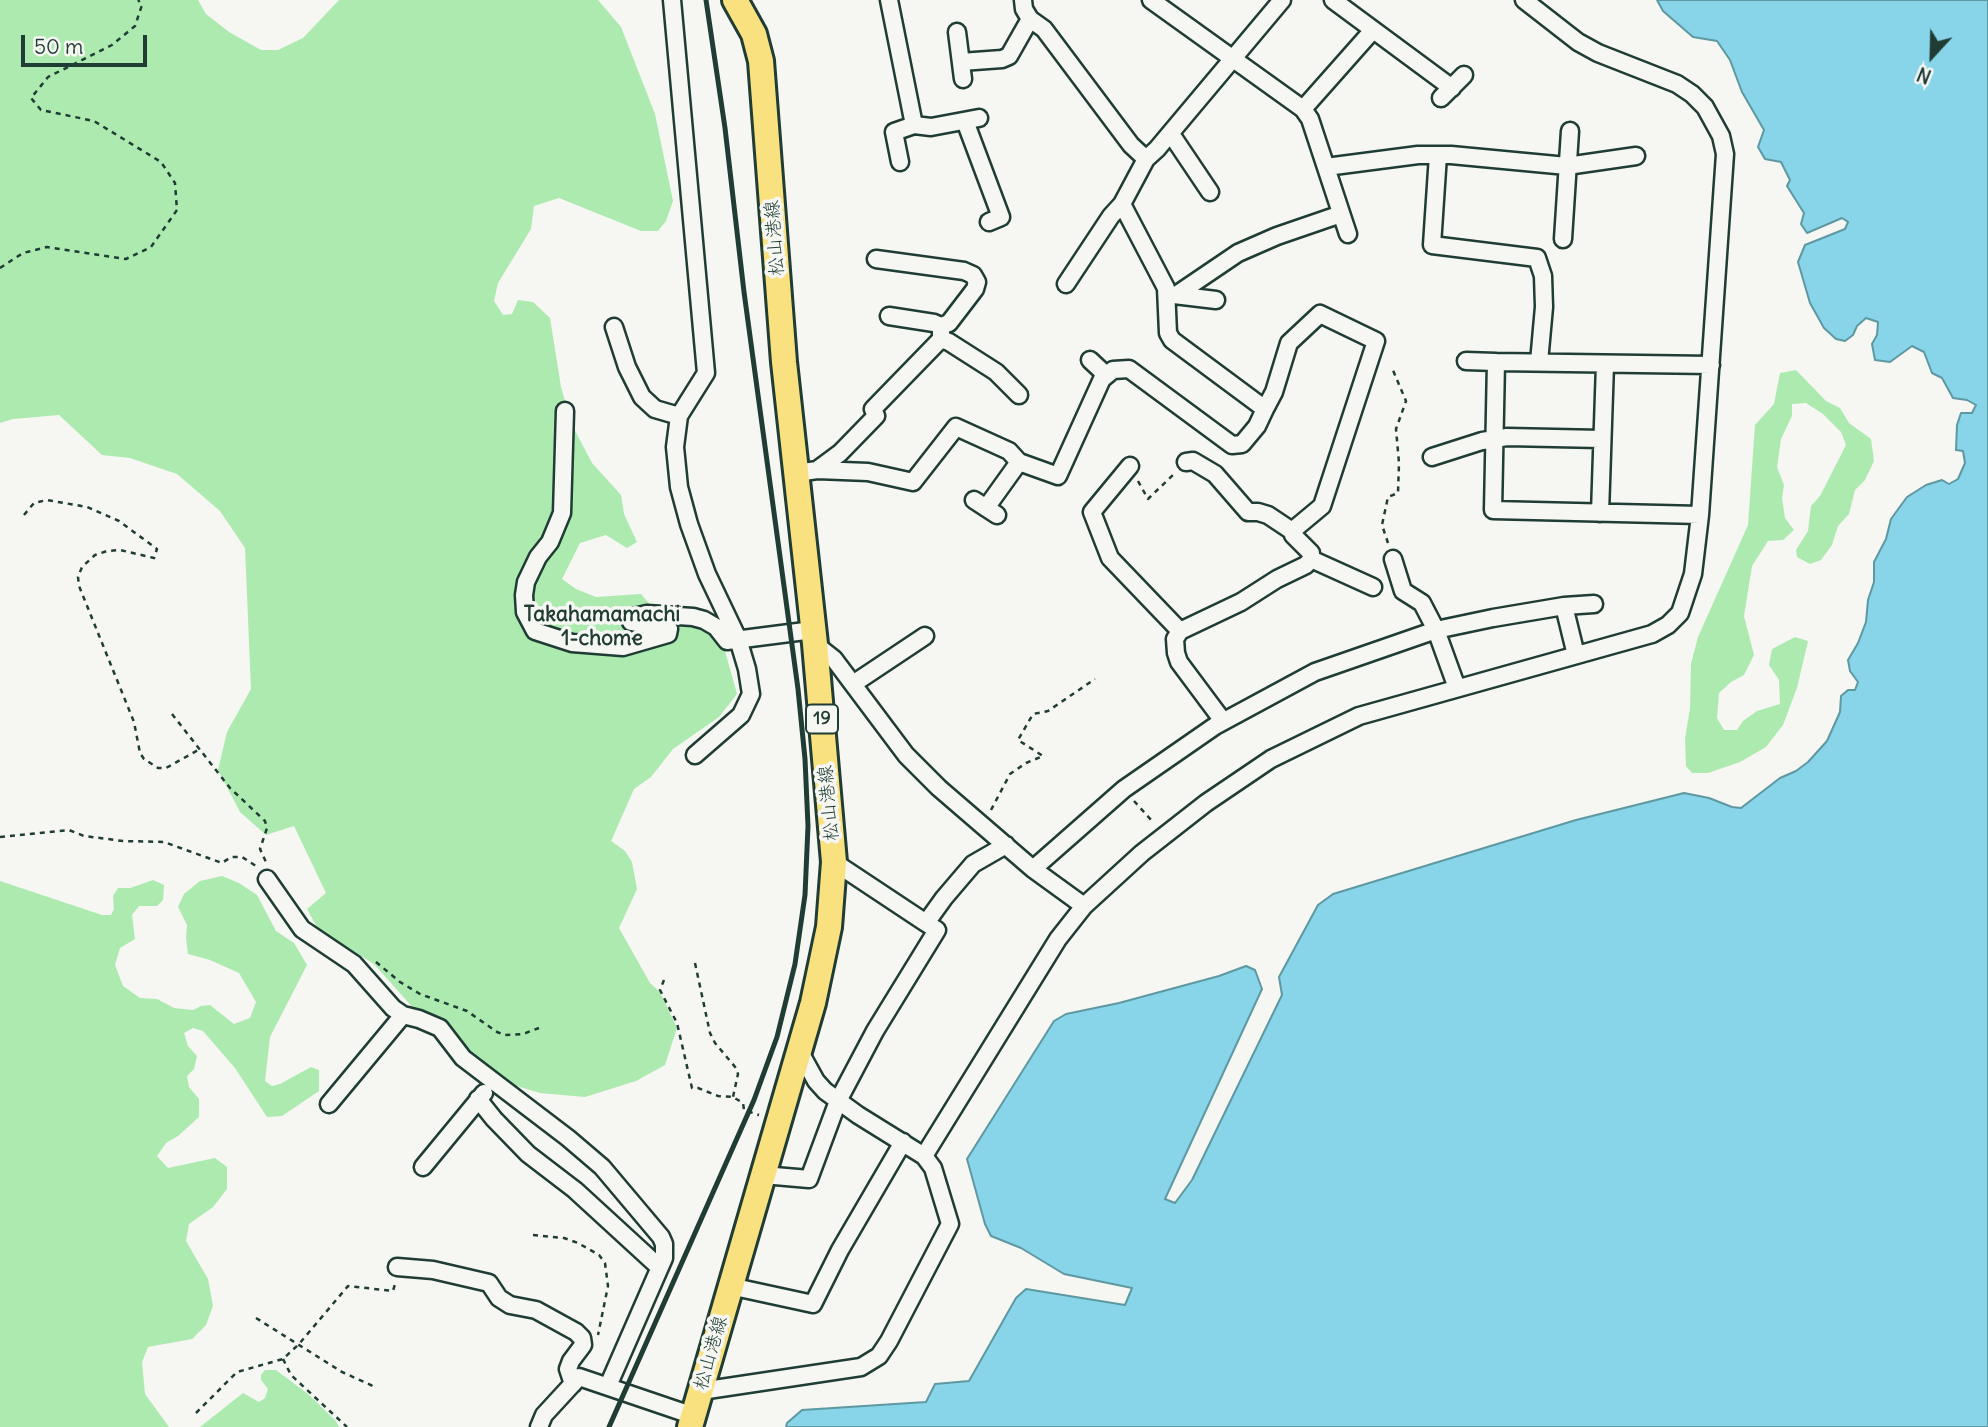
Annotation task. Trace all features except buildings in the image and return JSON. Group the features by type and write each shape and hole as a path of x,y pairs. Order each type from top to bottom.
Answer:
{"main road":[{"name":"松山港線","path":"692,1421 800,1052 824,959 833,893 834,862 814,637 807,472 784,362 761,61 754,34 735,0"}],"street":[{"path":"672,0 706,373 679,416 674,447 682,499 707,573 738,639 751,694 741,715 695,755"},
{"path":"890,0 914,125"},
{"path":"1023,0 1024,9 1030,19 1044,29 1131,145 1146,159"},
{"path":"1152,0 1303,109 1310,119 1348,234"},
{"path":"1066,284 1111,216 1122,204 1146,159 1171,134 1282,0"},
{"path":"1333,0 1447,93 1464,75"},
{"path":"924,1156 1058,939 1084,906 1164,835 1271,759 1359,716 1653,634 1668,625 1680,613 1693,574 1700,515 1725,154 1721,136 1705,107 1685,89 1578,42 1524,0"},
{"path":"961,62 1002,59 1009,56 1030,19"},
{"path":"1303,109 1373,30"},
{"path":"957,32 963,79"},
{"path":"900,162 894,132 914,125 931,127 972,119 1000,217 989,222"},
{"path":"1563,239 1570,131"},
{"path":"1171,134 1210,192"},
{"path":"1326,167 1438,155 1567,166 1636,156"},
{"path":"1438,155 1432,245 1537,258 1543,276 1544,307 1539,362"},
{"path":"1122,204 1172,295 1216,300"},
{"path":"1172,295 1238,253 1341,214"},
{"path":"807,472 840,453 876,416 873,410 941,333 975,289 977,282 972,275 964,271 876,258"},
{"path":"1172,295 1168,333 1172,340 1265,409"},
{"path":"807,472 868,472 913,482 956,427 1009,452 1019,462 1058,476 1105,374 1113,370 1129,369 1232,445 1242,444 1257,426 1274,392 1290,343 1320,314 1376,341 1322,506 1292,531"},
{"path":"889,316 934,323 949,342 996,372 1019,395"},
{"path":"614,327 627,367 642,397 656,409 679,416"},
{"path":"1090,360 1105,374"},
{"path":"1466,361 1711,365"},
{"path":"1496,362 1493,510 1700,515"},
{"path":"1600,513 1605,364"},
{"path":"565,411 562,513 553,535 538,557 526,583 524,595 525,612 536,631 572,643 623,647 668,634 669,629 631,622 634,617 647,614 694,617 716,627 727,641 814,637 834,659 906,755 939,788 1033,869 1084,906"},
{"path":"1432,457 1494,439 1601,439"},
{"path":"1186,463 1193,461 1214,474 1248,512 1268,515 1292,531 1311,553 1311,559 1306,565 1177,634 1175,644 1180,662 1223,722"},
{"path":"985,508 1019,462"},
{"path":"1130,466 1092,512 1110,558 1180,631"},
{"path":"1311,559 1373,587"},
{"path":"1393,559 1403,591 1422,603 1436,630 1457,688"},
{"path":"1033,869 1124,789 1223,722 1315,672 1436,630 1564,606 1594,604"},
{"path":"1564,606 1576,655"},
{"path":"853,684 925,636"},
{"path":"926,923 973,864 1006,845"},
{"path":"763,1175 809,1179 838,1101 875,1031 937,930 834,862"},
{"path":"267,879 302,929 354,964 393,1008 403,1015 440,1028 463,1058 602,1167 661,1237 664,1258 608,1386"},
{"path":"329,1104 403,1015"},
{"path":"701,1391 861,1367 878,1356 889,1341 950,1224 933,1168 924,1156 838,1101 816,1081 800,1052"},
{"path":"423,1167 494,1082"},
{"path":"478,1099 528,1154 575,1190 659,1267"},
{"path":"730,1286 813,1304 840,1250 903,1142"},
{"path":"397,1267 433,1270 489,1283 499,1298 510,1304 536,1310 576,1332 582,1338 583,1345 568,1369 573,1384"},
{"path":"538,1427 544,1415 579,1377 608,1386 692,1421"}],"path":[{"path":"0,268 23,253 47,247 126,259 151,247 177,210 175,183 161,162 94,121 41,110 31,99 48,77 112,45 135,26 142,5 138,0"},
{"path":"1392,368 1406,401 1396,429 1398,493 1388,498 1382,525 1393,559"},
{"path":"1130,466 1148,499 1186,463"},
{"path":"24,515 34,503 47,500 64,501 87,507 119,521 157,549 154,558 120,550 95,555 82,566 78,577 79,586 134,722 144,759 158,768 166,768 200,749"},
{"path":"983,825 1010,774 1043,756 1018,740 1033,713 1048,711 1095,678"},
{"path":"172,714 230,788 265,821 267,828 260,849 268,867 267,879"},
{"path":"1124,789 1164,835"},
{"path":"0,837 69,830 84,836 164,842 222,863 231,857 242,857 254,864 267,879"},
{"path":"354,964 359,959 369,958 420,994 467,1011 505,1035 523,1034 539,1028"},
{"path":"695,963 710,1033 738,1074 733,1097"},
{"path":"664,980 660,990 677,1023 692,1088 718,1096 733,1097 743,1103 744,1110 755,1115 768,1110 782,1112"},
{"path":"533,1235 564,1238 578,1243 599,1255 605,1263 608,1286 602,1322 593,1344 583,1345"},
{"path":"196,1413 237,1372 283,1359 348,1286 393,1291 397,1267"},
{"path":"256,1318 342,1372 373,1386"},
{"path":"283,1359 291,1375 348,1427"}],"green space":[{"path":"0,0 198,0 206,14 229,32 261,50 278,50 303,38 339,0 598,0 621,27 655,114 673,201 666,221 658,231 641,231 559,198 534,206 531,229 498,283 494,301 503,315 512,314 518,300 533,302 550,318 561,387 571,423 592,463 621,495 624,514 637,542 627,548 606,535 580,543 562,579 576,589 596,597 641,594 653,608 698,621 725,651 737,694 719,717 673,749 651,777 634,789 611,841 625,851 632,862 637,889 619,928 650,983 660,992 677,1028 665,1065 636,1081 585,1097 540,1093 484,1076 446,1045 374,964 318,929 307,909 326,893 294,826 266,835 240,812 218,770 227,732 251,689 245,548 220,511 177,474 130,458 102,455 59,415 13,419 0,423"},
{"path":"1796,370 1826,401 1840,408 1849,423 1871,439 1874,461 1865,480 1855,490 1849,514 1838,526 1832,545 1821,560 1810,564 1797,557 1796,550 1808,531 1811,506 1820,496 1846,445 1841,432 1823,414 1806,403 1792,404 1792,416 1781,439 1777,467 1784,485 1782,498 1785,518 1794,530 1783,540 1768,541 1752,566 1744,616 1754,655 1744,675 1719,693 1717,718 1724,730 1737,730 1743,721 1757,711 1780,704 1779,680 1769,665 1772,649 1795,637 1808,641 1797,688 1783,725 1766,747 1740,762 1708,773 1692,773 1686,766 1685,739 1690,708 1691,664 1698,637 1748,525 1755,425 1774,404 1780,373"},
{"path":"222,876 257,895 276,931 294,943 307,965 270,1037 265,1081 272,1086 280,1084 311,1067 319,1070 319,1091 282,1116 267,1117 235,1068 203,1031 193,1028 184,1033 188,1046 197,1056 194,1069 187,1076 189,1087 199,1099 199,1117 166,1143 157,1156 168,1168 215,1158 227,1167 227,1189 213,1207 189,1224 186,1241 208,1279 213,1306 206,1325 192,1339 148,1347 142,1362 145,1394 169,1427 0,1427 0,881 102,915 111,915 114,909 113,896 118,888 130,888 153,880 164,885 163,900 157,906 139,906 132,915 135,939 120,948 115,965 123,986 140,998 157,999 174,1008 193,1010 210,1005 234,1024 250,1018 256,1002 239,973 188,954 187,925 178,907 184,894 200,881"},
{"path":"265,1370 276,1370 308,1394 339,1427 200,1427 243,1393 259,1402 265,1398 268,1389 261,1380 261,1375"}],"water":[{"path":"1657,0 1988,0 1988,1427 786,1427 802,1410 926,1402 935,1384 969,1381 1016,1298 1026,1289 1125,1305 1132,1288 1064,1274 1021,1248 991,1236 985,1224 967,1159 1054,1021 1066,1014 1119,1003 1246,966 1255,970 1262,989 1165,1199 1175,1203 1192,1180 1282,995 1279,977 1318,905 1333,894 1576,820 1684,793 1741,808 1780,778 1808,762 1827,741 1840,712 1841,696 1848,690 1855,690 1858,682 1850,671 1848,660 1866,622 1868,600 1874,582 1874,562 1886,539 1891,519 1907,497 1926,485 1942,480 1949,484 1958,479 1965,463 1963,451 1956,450 1957,425 1961,413 1972,413 1976,405 1967,400 1953,398 1942,378 1932,373 1924,352 1912,346 1890,362 1875,360 1872,344 1877,335 1878,322 1866,318 1845,341 1836,339 1824,328 1810,303 1798,262 1805,245 1845,229 1848,222 1842,218 1807,233 1801,224 1804,213 1787,186 1790,180 1781,162 1765,159 1758,147 1764,130 1742,92 1730,60 1717,41 1693,37 1663,11"}],"railway":[{"path":"609,1427 754,1100 777,1037 795,964 805,895 808,826 798,689 706,0"}],"district":[{"name":"Takahamamachi 1-chome","path":"602,627"}]}
